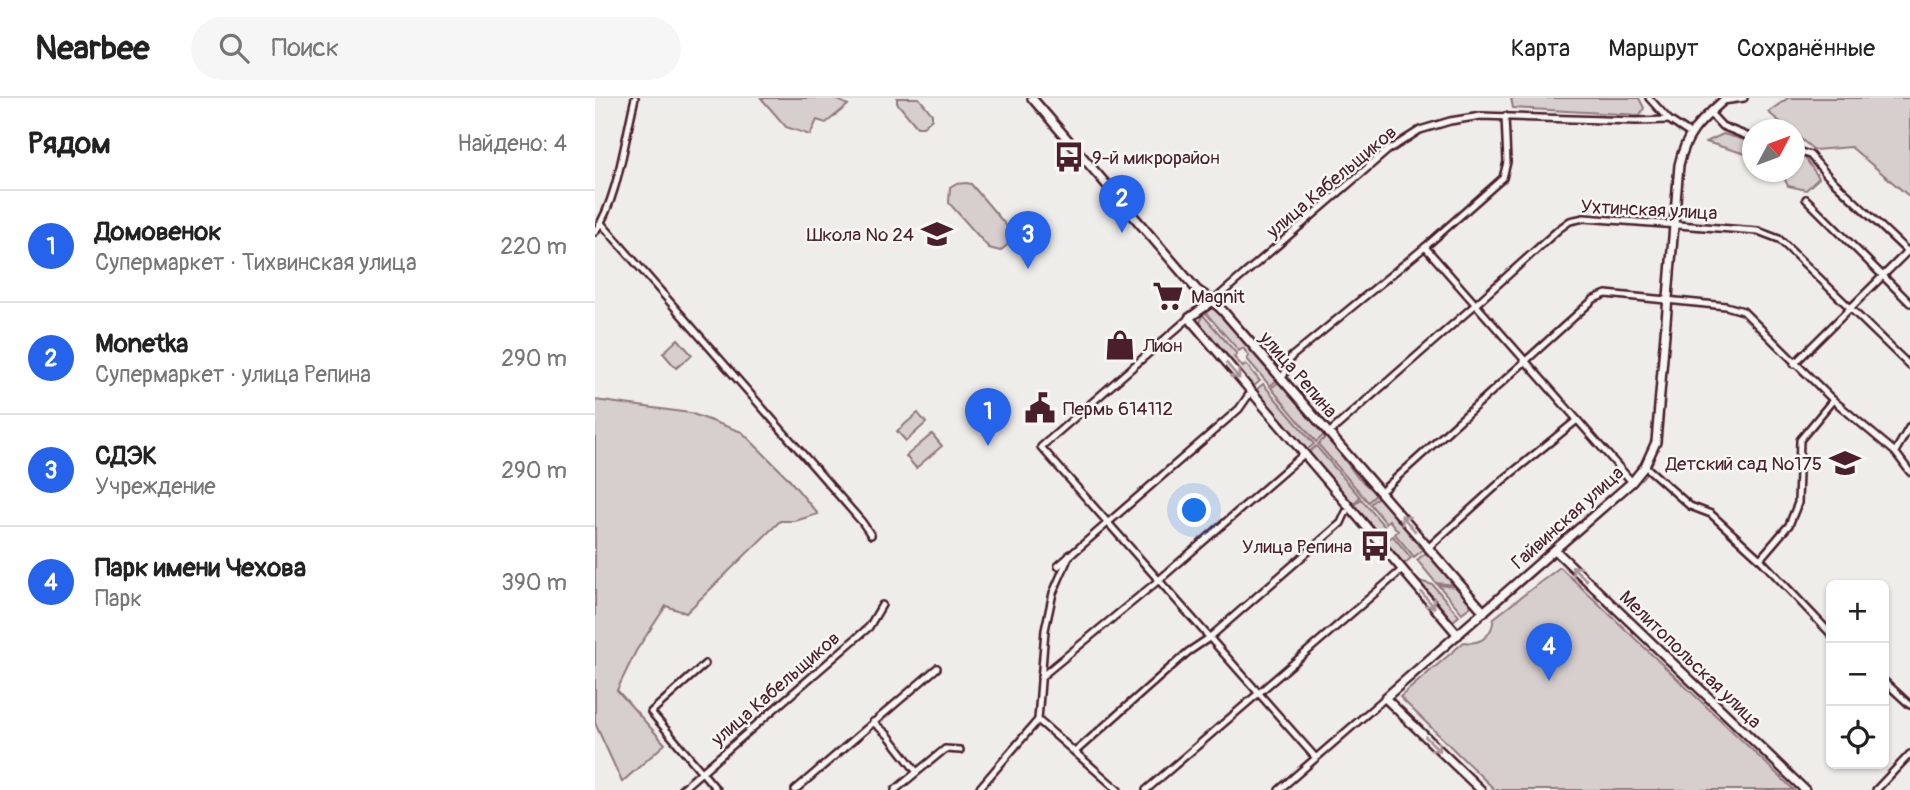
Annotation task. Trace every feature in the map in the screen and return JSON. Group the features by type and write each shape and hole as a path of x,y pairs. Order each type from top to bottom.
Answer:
{"main road":[{"name":"улица Репина","path":"1032,98 1197,290 1213,301 1485,612"},
{"name":"Гайвинская улица","path":"1385,698 1632,482 1645,466 1656,442 1679,165 1690,134 1725,99"},
{"path":"1197,290 1199,310"},
{"name":"улица Кабельщиков","path":"1189,318 1213,301"},
{"path":"1189,318 1458,635"},
{"name":"Мелитопольская улица","path":"1555,550 1805,790"},
{"path":"1385,698 1481,790"}],"street":[{"path":"595,232 601,223 626,143 635,98"},
{"path":"1650,98 1669,120 1690,134"},
{"path":"1725,99 1744,98"},
{"path":"1710,113 1722,126 1742,134"},
{"name":"улица Кабельщиков","path":"1213,301 1404,139 1420,130 1481,116 1669,120"},
{"path":"1284,375 1290,357 1425,247 1503,178 1507,162 1506,116"},
{"path":"1794,364 1909,251 1828,176 1810,155 1805,153"},
{"path":"1806,199 1910,303"},
{"name":"Ухтинская улица","path":"1329,432 1559,229 1570,221 1584,218 1758,231 1779,239 1910,366"},
{"path":"601,223 871,535"},
{"path":"1425,247 1632,482"},
{"path":"1384,489 1594,299 1606,294 1726,306 1743,311 1794,364 1895,452 1910,472"},
{"name":"улица Кабельщиков","path":"1108,522 1041,447 1189,318"},
{"path":"1058,566 1239,409 1248,396"},
{"path":"1760,559 1789,525 1797,505 1800,440 1833,400"},
{"path":"1429,547 1503,480 1577,420"},
{"path":"1895,452 1910,426"},
{"path":"1041,677 1159,580 1304,454"},
{"path":"1645,466 1686,504 1711,514 1760,559 1826,629"},
{"path":"1075,752 1341,523 1346,512"},
{"path":"1108,522 1316,758"},
{"path":"978,790 1038,720 1043,641 1053,593 1070,554"},
{"path":"1146,790 1403,569"},
{"name":"улица Кабельщиков","path":"681,790 869,627 883,605"},
{"path":"705,664 651,712 716,790"},
{"path":"795,790 937,668"},
{"path":"1889,686 1910,705"},
{"name":"Гайвинская улица","path":"1279,790 1385,698"},
{"path":"1038,720 1113,789"},
{"path":"873,722 888,735 916,771"},
{"path":"895,790 945,749 960,750"},
{"path":"1876,790 1910,754"}],"shaded area":[{"path":"761,98 834,98 848,105 826,123 817,120 810,135 786,127"},
{"path":"897,98 919,98 932,114 932,119 923,127 917,127 897,103"},
{"path":"1511,98 1639,98 1644,108 1640,115 1513,108"},
{"path":"1788,98 1910,98 1910,197 1851,147 1814,150 1805,142 1805,119 1777,119 1768,112"},
{"path":"1723,134 1742,139 1742,153 1706,142"},
{"path":"1805,158 1819,178 1806,190 1788,186 1786,182 1805,182"},
{"path":"971,184 1010,230 1011,242 1000,251 989,248 949,203 950,187"},
{"path":"1211,308 1219,313 1277,380 1270,386 1247,359 1249,356 1243,348 1239,351 1204,311"},
{"path":"1202,314 1237,354 1234,357 1243,367 1246,364 1260,381 1253,387 1200,324"},
{"path":"678,339 692,355 676,368 663,353"},
{"path":"1279,382 1325,434 1316,442 1271,388"},
{"path":"1263,384 1314,444 1307,450 1256,390"},
{"path":"595,400 690,413 742,432 787,477 818,514 795,521 780,521 686,613 666,606 636,651 617,690 665,744 622,782 595,723"},
{"path":"918,413 926,423 906,441 897,431"},
{"path":"932,434 942,446 916,468 906,456"},
{"path":"1327,436 1358,478 1377,494 1368,502 1318,444"},
{"path":"1316,446 1360,497 1353,504 1309,452"},
{"path":"1379,496 1425,548 1414,557 1395,534 1398,531 1389,520 1386,523 1370,504"},
{"path":"1361,499 1385,527 1382,531 1389,539 1393,536 1411,558 1404,564 1354,505"},
{"path":"1427,552 1456,585 1436,583 1417,560"},
{"path":"1560,567 1794,790 1495,790 1400,697 1464,642 1476,642 1485,638 1494,618"},
{"path":"1419,581 1433,585 1459,616 1453,621"},
{"path":"1438,585 1457,587 1471,606 1462,613"}],"place":[{"name":"9-й микрорайон","path":"1069,157"},
{"name":"Monetka","path":"1122,233"},
{"name":"Школа № 24","path":"937,234"},
{"name":"СДЭК","path":"1028,269"},
{"name":"Magnit","path":"1168,296"},
{"name":"Лион","path":"1120,345"},
{"name":"Пермь 614112","path":"1040,408"},
{"name":"Домовенок","path":"988,446"},
{"name":"Детский сад №175","path":"1845,463"},
{"name":"Улица Репина","path":"1375,546"},
{"name":"Парк имени Чехова","path":"1549,681"}]}
